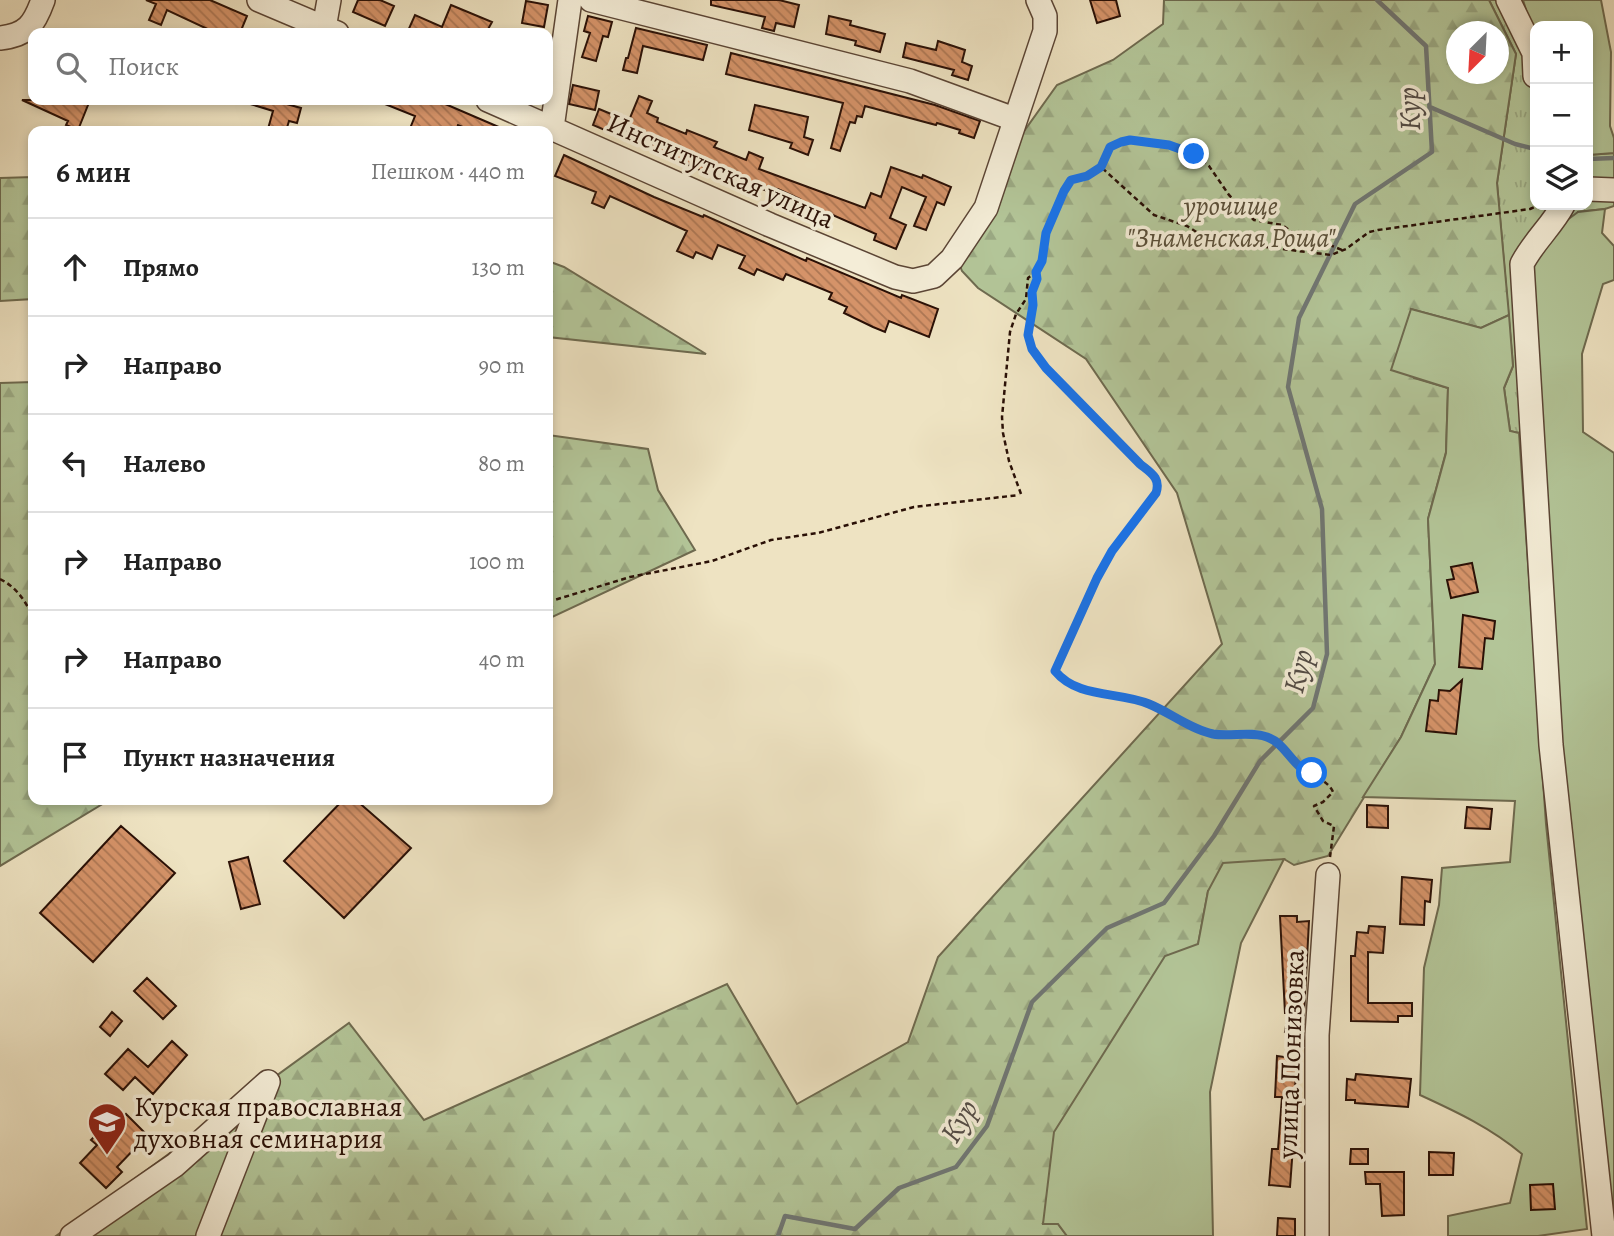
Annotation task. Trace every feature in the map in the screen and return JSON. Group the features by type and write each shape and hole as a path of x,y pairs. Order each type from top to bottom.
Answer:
{"street":[{"path":"28,28 38,15 43,0"},
{"path":"259,0 323,28"},
{"path":"329,0 330,28"},
{"path":"552,126 570,0"},
{"path":"591,0 910,81 1014,119 1045,31 1045,16 1038,0"},
{"path":"1508,0 1530,45"},
{"path":"0,38 15,36 28,28"},
{"name":"Институтская улица","path":"499,105 547,126"},
{"name":"Институтская улица","path":"553,128 770,225 895,277 913,281 934,275 952,259 986,208 1014,119"},
{"path":"1593,189 1614,190"},
{"path":"1560,210 1553,224 1529,250 1522,264 1551,745 1604,1236"},
{"name":"улица Понизовка","path":"1317,1236 1317,1035 1328,875"},
{"path":"72,1236 175,1165 268,1083 208,1236"}],"path":[{"path":"1328,875 1334,825 1323,821 1314,806 1323,802 1333,792 1331,787 1312,773 1300,768 1278,743 1256,734 1210,733 1181,722 1149,704 1073,686 1055,671 1112,551 1156,493 1158,486 1156,477 1046,368 1032,349 1028,335 1036,272 1042,261 1046,233 1064,191 1071,180 1087,176 1101,167 1110,147 1121,142 1130,140 1186,150 1209,166 1229,195 1254,220 1282,225 1306,242 1320,241 1342,250"},
{"path":"1101,167 1154,215 1187,226 1198,233 1226,241 1331,255 1369,232 1530,209"},
{"path":"553,600 630,577 712,561 771,540 818,533 914,507 1020,495 1009,461 1002,417 1010,332 1016,314 1026,299 1028,278 1036,272"},
{"path":"0,579 12,585 28,604"}],"green space":[{"name":"урочище \"Знаменская Роща\"","path":"1164,0 1489,0 1500,21 1446,21 1446,84 1509,84 1509,40 1516,54 1497,183 1509,315 1481,328 1411,309 1414,378 1448,388 1446,452 1428,519 1435,664 1401,737 1328,856 1294,865 1284,859 1208,891 1198,945 1043,1223 1058,1224 1067,1236 56,1236 349,1023 424,1120 727,984 797,1104 908,1042 938,957 1222,644 1177,493 1086,359 978,288 962,271 959,263 1010,151 1057,85 1113,60 1163,24"},
{"path":"1489,0 1523,0 1530,23 1530,210 1593,210 1593,155 1614,153 1614,206 1605,209 1578,212 1536,407 1519,433 1510,431 1504,388 1513,366 1497,183 1516,54 1509,40 1509,21 1500,21"},
{"path":"1523,0 1601,0 1611,52 1610,126 1614,138 1614,153 1593,155 1593,21 1530,23"},
{"path":"28,177 28,299 0,301 0,178"},
{"path":"1605,209 1602,233 1614,246 1614,280 1603,284 1582,354 1583,432 1614,453 1614,1236 1566,825 1530,261 1555,229 1578,212"},
{"path":"553,263 564,267 706,354 553,338"},
{"path":"1411,309 1481,328 1509,315 1513,366 1504,388 1510,431 1519,433 1546,824 1587,1229 1538,1236 1448,1236 1448,1216 1510,1203 1522,1154 1486,1128 1420,1095 1424,968 1439,905 1442,868 1510,862 1515,801 1363,797 1401,737 1435,664 1428,519 1446,453 1448,388 1391,370"},
{"path":"28,382 28,805 101,805 0,866 0,383"},
{"path":"553,436 648,449 658,490 695,550 553,617"},
{"path":"1284,859 1241,943 1210,1092 1213,1236 1067,1236 1058,1224 1043,1224 1054,1132 1165,956 1198,944 1208,891 1223,863"}],"building":[{"path":"146,0 210,0 247,16 242,28 205,28 167,10 161,25 149,20 156,4"},
{"path":"358,0 380,0 394,6 385,26 353,12"},
{"path":"711,0 779,0 799,5 794,27 776,23 774,31 762,28 765,17 711,5"},
{"path":"1090,0 1116,0 1120,16 1097,23"},
{"path":"526,1 548,5 544,27 522,23"},
{"path":"451,5 492,22 489,28 409,28 415,15 442,27"},
{"path":"588,16 612,22 608,37 603,36 596,61 582,57 590,33 584,31"},
{"path":"829,16 851,21 850,25 885,34 880,52 855,45 856,41 826,34"},
{"path":"636,28 707,45 703,60 643,46 637,73 623,70"},
{"path":"938,41 965,50 962,62 972,66 968,80 952,75 954,70 903,57 906,43 936,50"},
{"path":"731,53 935,105 980,121 974,138 959,133 960,130 937,123 936,125 865,106 862,117 857,116 855,123 850,122 840,151 831,148 843,103 726,74"},
{"path":"573,85 599,91 595,110 569,104"},
{"path":"639,96 652,101 647,113 658,118 657,122 686,134 687,130 717,142 714,147 746,160 749,152 763,158 759,169 865,208 871,193 881,197 891,167 922,178 923,175 951,187 944,205 937,202 926,230 914,226 926,197 902,187 890,218 906,225 896,249 874,240 876,234 798,203 800,199 778,189 775,194 752,185 750,191 650,149 653,142 625,130"},
{"path":"33,105 88,105 80,126 66,125 68,121"},
{"path":"254,105 290,105 301,108 297,123 289,121 288,126 269,126 273,111"},
{"path":"388,105 448,105 496,126 411,126 415,116"},
{"path":"755,105 808,117 804,137 813,140 808,155 790,148 792,143 749,130"},
{"path":"599,109 621,118 614,134 593,125"},
{"path":"564,155 654,197 703,217 704,215 806,261 807,258 901,298 902,295 938,309 929,337 889,321 885,332 873,327 844,313 847,307 829,299 832,293 786,274 783,280 757,269 754,275 739,268 745,256 718,245 712,259 696,252 693,258 677,251 687,231 610,196 604,208 592,203 596,192 555,176"},
{"path":"1472,563 1478,592 1451,598 1447,580 1454,579 1451,567"},
{"path":"1463,615 1495,621 1493,639 1485,638 1482,669 1459,667"},
{"path":"1462,680 1456,734 1426,731 1430,700 1438,701 1439,690 1450,691"},
{"path":"338,805 362,805 411,848 344,918 284,861"},
{"path":"1367,805 1388,806 1388,828 1367,827"},
{"path":"1467,807 1492,809 1490,829 1465,828"},
{"path":"121,826 175,873 93,962 40,913"},
{"path":"248,857 260,904 241,909 229,862"},
{"path":"1402,877 1432,880 1430,902 1425,901 1424,925 1400,924"},
{"path":"1280,916 1297,916 1297,922 1309,921 1303,1034 1285,1032 1288,1013 1285,1013"},
{"path":"1369,926 1385,927 1383,953 1368,952 1368,1003 1412,1003 1412,1016 1398,1016 1398,1022 1351,1021 1351,956 1355,956 1357,932 1368,933"},
{"path":"147,978 176,1006 163,1019 134,991"},
{"path":"112,1012 122,1021 110,1036 100,1027"},
{"path":"172,1041 187,1055 153,1094 135,1077 123,1090 105,1074 128,1049 148,1067"},
{"path":"1277,1056 1292,1058 1289,1070 1296,1070 1294,1111 1299,1111 1297,1133 1294,1133 1290,1187 1269,1185 1272,1149 1278,1149 1282,1097 1275,1097"},
{"path":"1356,1074 1411,1079 1408,1107 1346,1100 1347,1079 1355,1080"},
{"name":"Курская православная духовная семинария","path":"126,1114 153,1141 143,1150 138,1145 117,1167 122,1172 106,1188 80,1163 97,1145 91,1140 104,1127 109,1132"},
{"path":"1351,1149 1368,1149 1368,1164 1350,1164"},
{"path":"1429,1152 1454,1153 1453,1175 1429,1175"},
{"path":"1365,1172 1404,1172 1404,1215 1382,1216 1380,1184 1366,1184"},
{"path":"1553,1184 1555,1209 1531,1210 1530,1185"},
{"path":"1278,1218 1295,1219 1295,1236 1277,1236"}],"waterway":[{"name":"Кур","path":"778,1236 785,1216 855,1229 899,1188 956,1167 987,1126 1032,1002 1107,928 1164,903 1214,836 1260,761 1313,708 1327,654 1322,509 1288,387 1299,318 1355,204 1432,152 1426,46 1377,0"},
{"path":"1430,107 1515,144 1530,148"},
{"path":"1593,159 1614,158"}],"place":[{"name":"Курская православная духовная семинария","path":"107,1156"}],"route":[{"path":"1194,154 1169,145 1141,141 1130,140 1115,144 1110,147 1101,167 1095,172 1071,180 1046,233 1042,261 1036,272 1037,279 1032,292 1033,305 1028,335 1032,349 1046,368 1156,477 1158,486 1156,493 1112,551 1057,661 1055,671 1073,686 1149,704 1181,722 1210,733 1256,734 1268,737 1285,749 1300,768 1312,773"}]}
